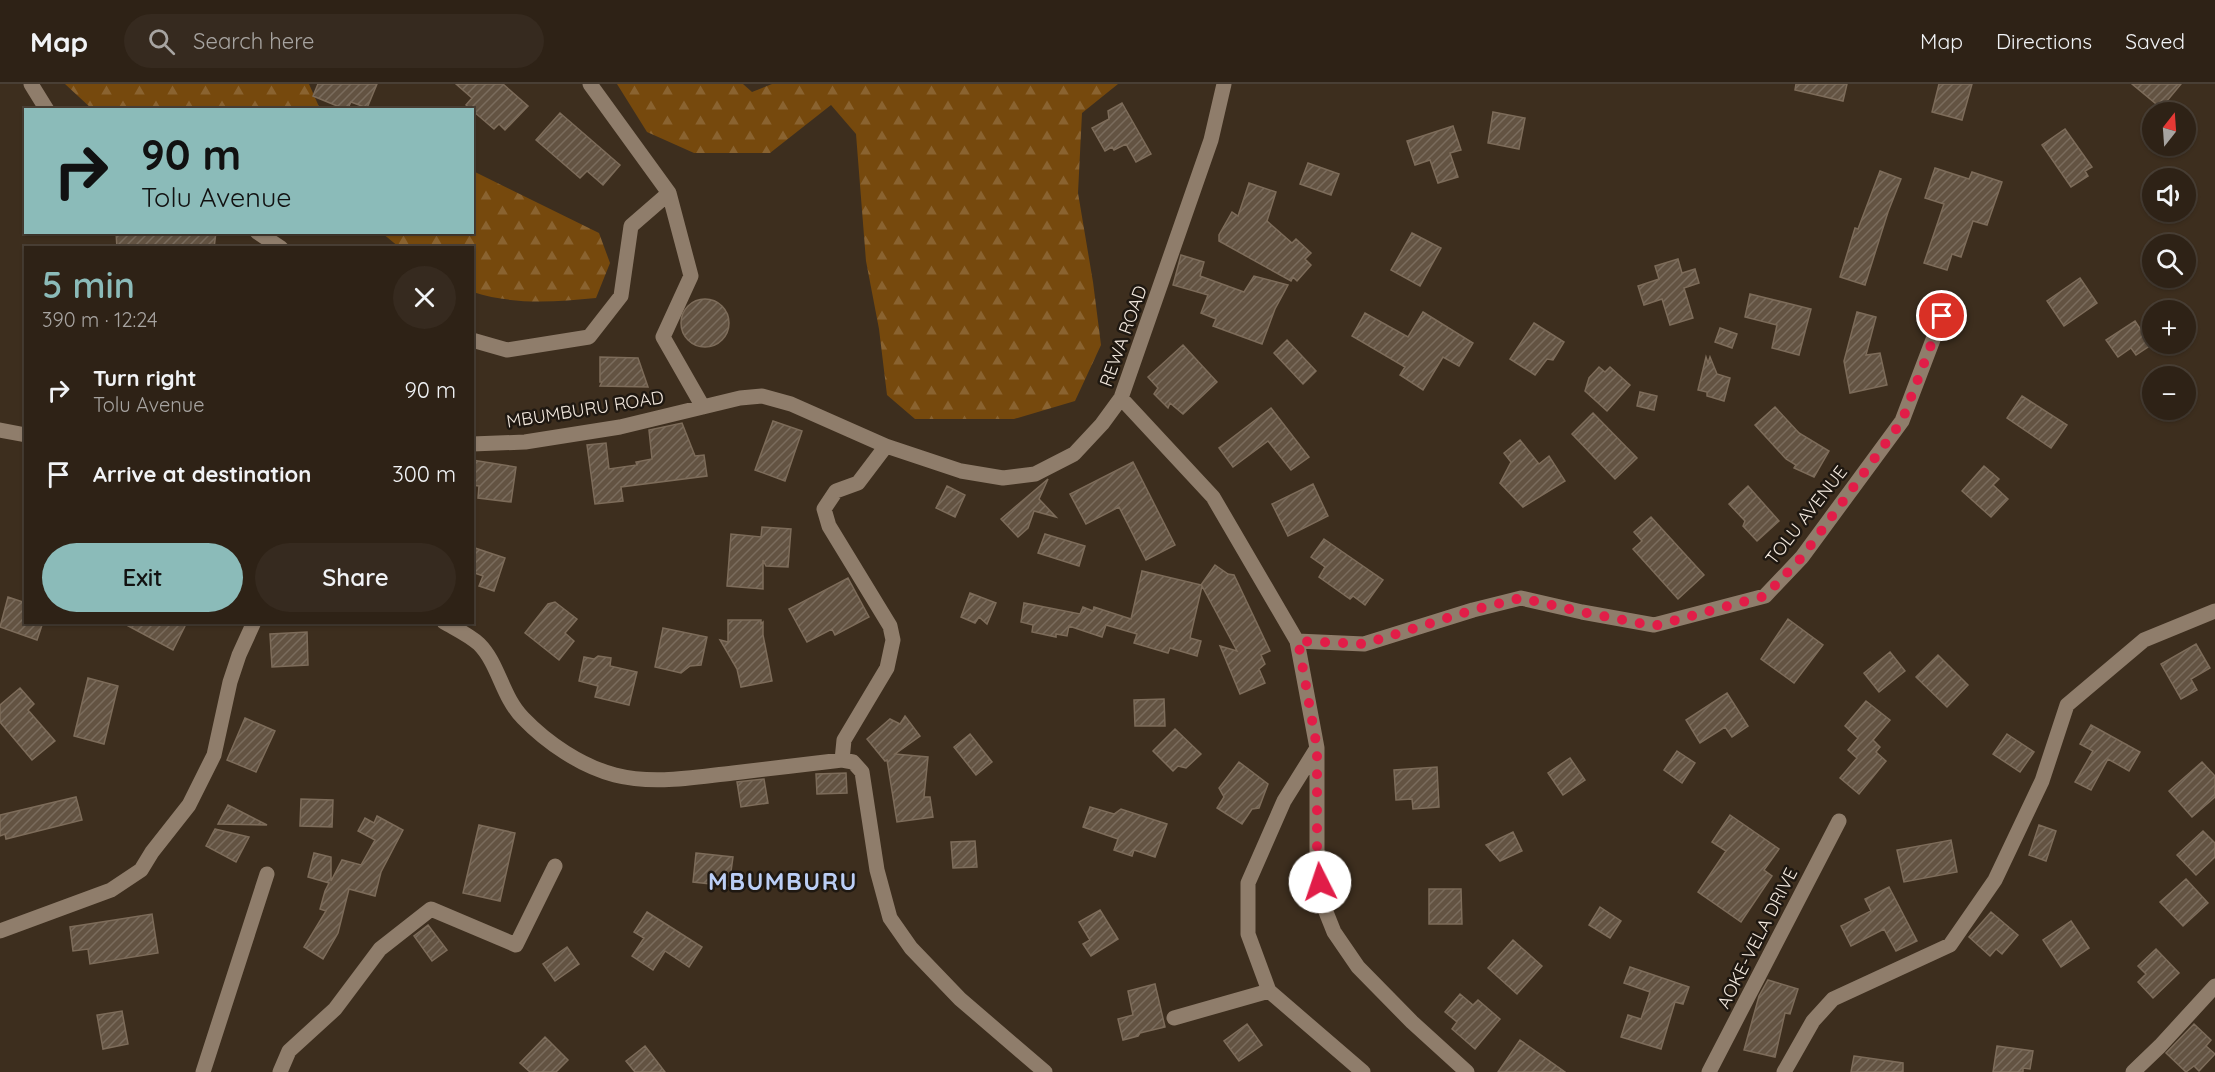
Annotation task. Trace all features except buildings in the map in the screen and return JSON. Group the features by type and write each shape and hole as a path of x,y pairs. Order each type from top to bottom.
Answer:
{"street":[{"path":"31,84 46,108"},
{"path":"590,84 669,194 692,276 663,337 703,407"},
{"name":"REWA ROAD","path":"703,407 740,398 762,396 791,404 886,446 961,471 1003,478 1035,474 1074,454 1102,424 1121,398 1211,140 1224,84"},
{"path":"474,341 507,350 589,337 621,296 631,226 669,194"},
{"path":"260,234 278,246"},
{"name":"TOLU AVENUE","path":"1298,641 1364,644 1473,610 1521,598 1654,626 1765,596 1802,557 1902,421 1942,316"},
{"path":"1121,398 1213,497 1298,641 1317,748 1317,862 1322,902 1334,933 1358,967 1467,1072"},
{"name":"MBUMBURU ROAD","path":"474,444 525,442 610,429 703,407"},
{"path":"0,430 24,435"},
{"path":"842,760 844,740 886,668 893,640 890,626 829,526 824,510 836,491 858,483 886,446"},
{"path":"1784,1072 1813,1021 1833,999 1950,945 1995,880 2042,781 2067,705 2144,640 2215,612"},
{"path":"0,931 111,890 141,870 152,852 189,805 214,755 236,664 253,624"},
{"path":"447,624 480,645 490,660 507,699 538,732 589,765 616,775 651,779 683,779 842,760 853,762 862,772 877,870 890,918 911,948 960,999 1045,1072"},
{"path":"1317,748 1284,801 1248,883 1248,934 1269,991 1362,1072"},
{"name":"AOKE-VELA DRIVE","path":"1709,1072 1839,821"},
{"path":"280,1072 289,1051 335,1009 380,949 431,909 516,945 555,866"},
{"path":"203,1072 267,874"},
{"path":"2133,1072 2215,986"},
{"path":"1174,1018 1269,991"}],"green space":[{"path":"65,84 309,84 320,108 91,108"},
{"path":"617,84 743,84 752,92 772,84 1118,84 1082,113 1078,193 1101,345 1075,401 1014,419 915,419 887,395 879,329 866,261 856,134 831,105 770,153 694,153 647,132"},
{"path":"474,171 599,233 610,263 596,298 518,301 474,292 474,246 398,246 383,234 474,234"}],"district":[{"name":"MBUMBURU","path":"783,881"}],"route":[{"path":"1320,882 1317,862 1317,748 1298,641 1364,644 1473,610 1521,598 1654,626 1765,596 1802,557 1902,421 1942,316"}]}
